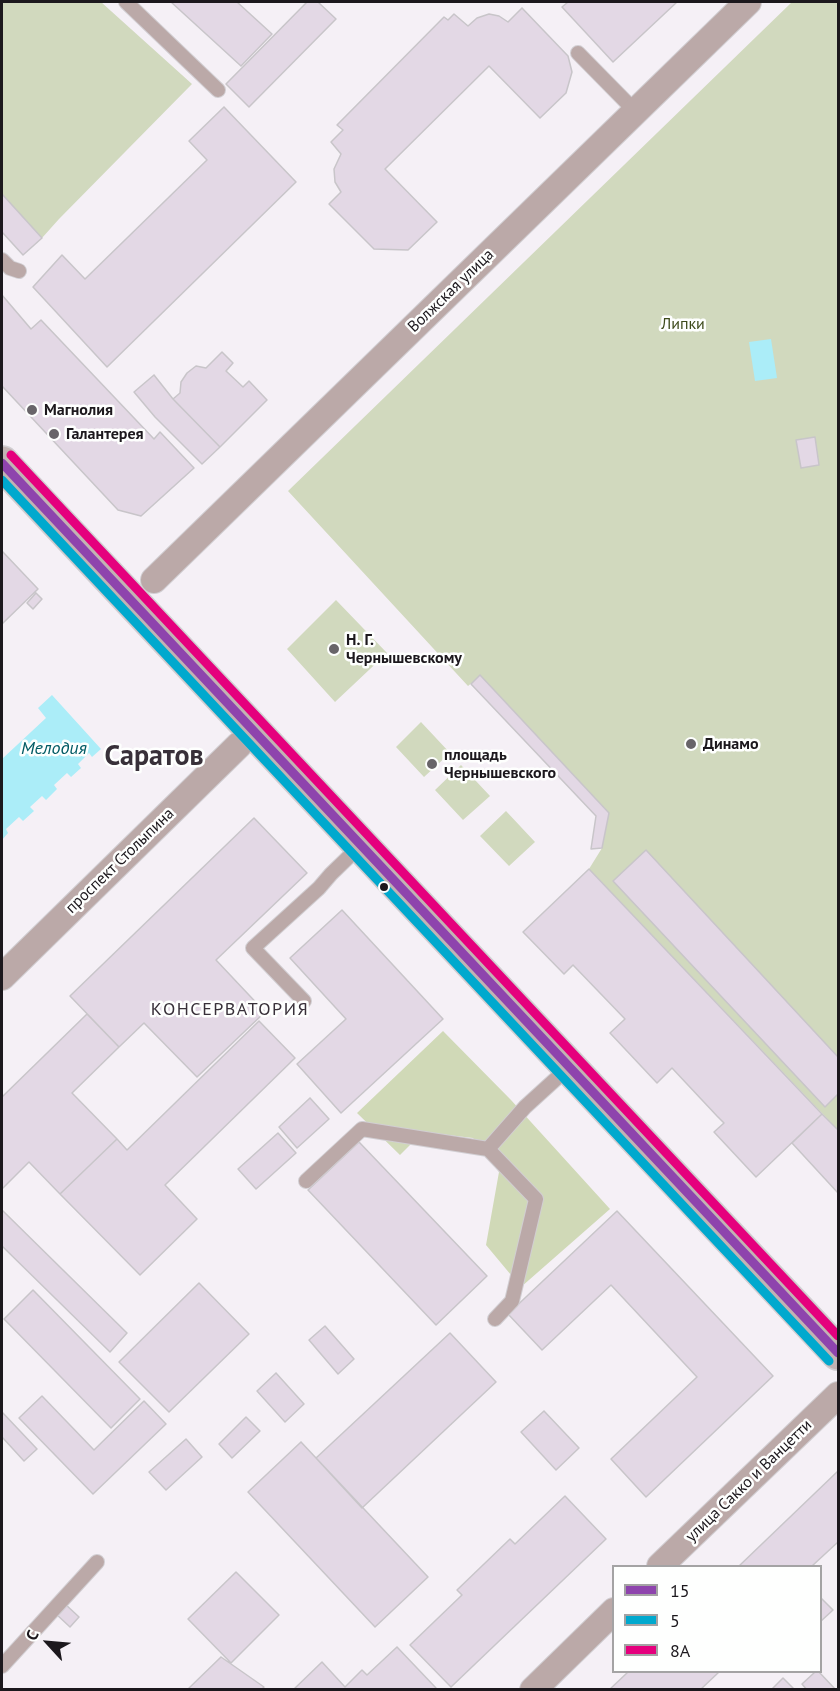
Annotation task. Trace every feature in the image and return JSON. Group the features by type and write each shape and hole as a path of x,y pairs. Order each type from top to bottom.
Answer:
{"street":[{"name":"Волжская улица","path":"154,580 748,2"},
{"path":"2,463 838,1353"},
{"name":"проспект Столыпина","path":"2,977 239,745"},
{"name":"улица Сакко и Ванцетти","path":"661,1565 838,1395"},
{"path":"532,1689 612,1613"}],"lane":[{"path":"126,2 218,90"},
{"path":"578,53 636,111"},
{"path":"2,260 10,268 19,272"},
{"path":"304,1000 253,948 319,888 330,874 361,845"},
{"path":"488,1149 525,1107 569,1066"},
{"path":"306,1181 362,1129 488,1149 536,1198 512,1301 495,1319"},
{"path":"2,1666 97,1562"}],"green space":[{"path":"2,2 101,2 192,84 42,238 2,194"},
{"name":"Липки","path":"792,2 838,2 838,1130 589,869 602,848 609,813 480,676 468,686 288,491"},
{"path":"336,600 387,653 335,702 287,649"},
{"path":"421,722 450,753 424,777 396,747"},
{"path":"461,765 490,796 463,820 435,790"},
{"path":"506,811 535,842 509,866 480,836"},
{"path":"443,1031 511,1100 610,1209 521,1287 486,1245 499,1172 473,1138 423,1132 400,1155 357,1113"}],"water":[{"path":"771,339 777,378 755,381 749,342"},
{"name":"Мелодия","path":"52,695 101,749 92,757 89,753 78,764 81,768 71,777 67,773 54,785 57,789 46,800 42,796 30,807 34,811 23,821 19,817 6,829 8,833 2,840 2,759 46,718 38,708"}],"building":[{"path":"171,2 237,2 272,34 241,66"},
{"path":"307,2 318,2 336,19 249,107 226,84"},
{"path":"568,2 677,2 613,62 562,7"},
{"path":"522,8 568,56 572,72 566,93 540,118 489,66 385,169 437,222 408,250 374,249 329,204 341,192 335,182 334,169 341,154 331,142 343,130 337,125 444,17 448,20 454,14 468,26 477,18 489,14 499,16 508,22"},
{"path":"224,107 296,182 107,367 33,287 62,255 85,279 207,160 189,141"},
{"path":"2,194 42,238 23,255 2,232"},
{"path":"2,295 31,329 41,320 154,439 160,432 194,468 141,516 118,510 2,386"},
{"path":"222,352 233,363 226,371 243,387 249,381 267,400 220,447 173,399 180,393 181,382 187,373 196,366 206,368"},
{"path":"154,375 173,399 220,447 202,464 155,417 134,392"},
{"path":"815,437 819,465 801,468 796,440"},
{"path":"2,551 38,589 2,624"},
{"path":"36,593 42,599 33,609 27,603"},
{"path":"480,675 609,813 602,848 591,849 596,816 471,684"},
{"path":"254,818 307,873 216,960 265,1012 197,1077 144,1023 119,1047 70,996"},
{"path":"646,850 838,1057 838,1094 825,1107 613,881"},
{"path":"589,869 822,1114 756,1177 714,1132 724,1123 672,1068 657,1083 610,1033 625,1019 573,965 564,974 523,932"},
{"path":"342,910 443,1019 341,1113 297,1064 346,1019 290,958"},
{"path":"87,1014 119,1047 72,1093 117,1139 60,1194 29,1162 2,1189 2,1097"},
{"path":"259,1021 295,1058 165,1185 197,1219 140,1275 60,1194 117,1139 127,1150"},
{"path":"310,1098 329,1119 297,1148 279,1127"},
{"path":"822,1114 838,1130 838,1193 792,1143"},
{"path":"278,1133 296,1153 256,1189 238,1169"},
{"path":"359,1142 487,1276 436,1325 308,1190"},
{"path":"2,1210 127,1333 110,1352 2,1246"},
{"path":"617,1211 773,1376 646,1497 611,1459 697,1377 611,1285 542,1350 508,1314"},
{"path":"199,1283 249,1334 169,1412 119,1362"},
{"path":"33,1290 140,1399 111,1428 4,1319"},
{"path":"325,1326 354,1359 338,1374 309,1340"},
{"path":"450,1333 496,1382 362,1508 316,1458"},
{"path":"276,1373 304,1404 285,1422 257,1391"},
{"path":"42,1396 94,1450 144,1401 166,1424 93,1494 19,1418"},
{"path":"544,1411 579,1448 556,1470 521,1432"},
{"path":"2,1412 37,1449 24,1461 2,1437"},
{"path":"246,1417 260,1431 232,1458 219,1444"},
{"path":"186,1439 202,1457 166,1490 149,1472"},
{"path":"301,1442 428,1577 375,1627 248,1492"},
{"path":"838,1471 838,1542 813,1565 740,1565"},
{"path":"565,1496 606,1539 451,1687 410,1645 462,1595 457,1590 510,1539 515,1544"},
{"path":"236,1572 279,1615 231,1663 188,1619"},
{"path":"822,1599 833,1610 822,1620"},
{"path":"64,1603 79,1617 70,1627 55,1613"},
{"path":"397,1647 436,1688 435,1690 293,1690 322,1662 345,1687 362,1670 367,1675"},
{"path":"221,1657 264,1687 261,1690 187,1690"},
{"path":"627,1673 718,1673 700,1690 609,1690"},
{"path":"814,1673 820,1673 836,1690 807,1690 802,1684"},
{"path":"783,1678 795,1690 771,1690"}],"transit line":[{"name":"8А","path":"11,455 838,1336"},
{"name":"15","path":"2,463 838,1353"},
{"name":"5","path":"2,480 829,1361"}],"place":[{"name":"Магнолия","path":"32,410"},
{"name":"Галантерея","path":"54,434"},
{"name":"Н. Г. Чернышевскому","path":"334,649"},
{"name":"Динамо","path":"691,744"},
{"name":"площадь Чернышевского","path":"432,764"}],"district":[{"name":"Саратов","path":"154,757"},
{"name":"КОНСЕРВАТОРИЯ","path":"230,1010"}]}
